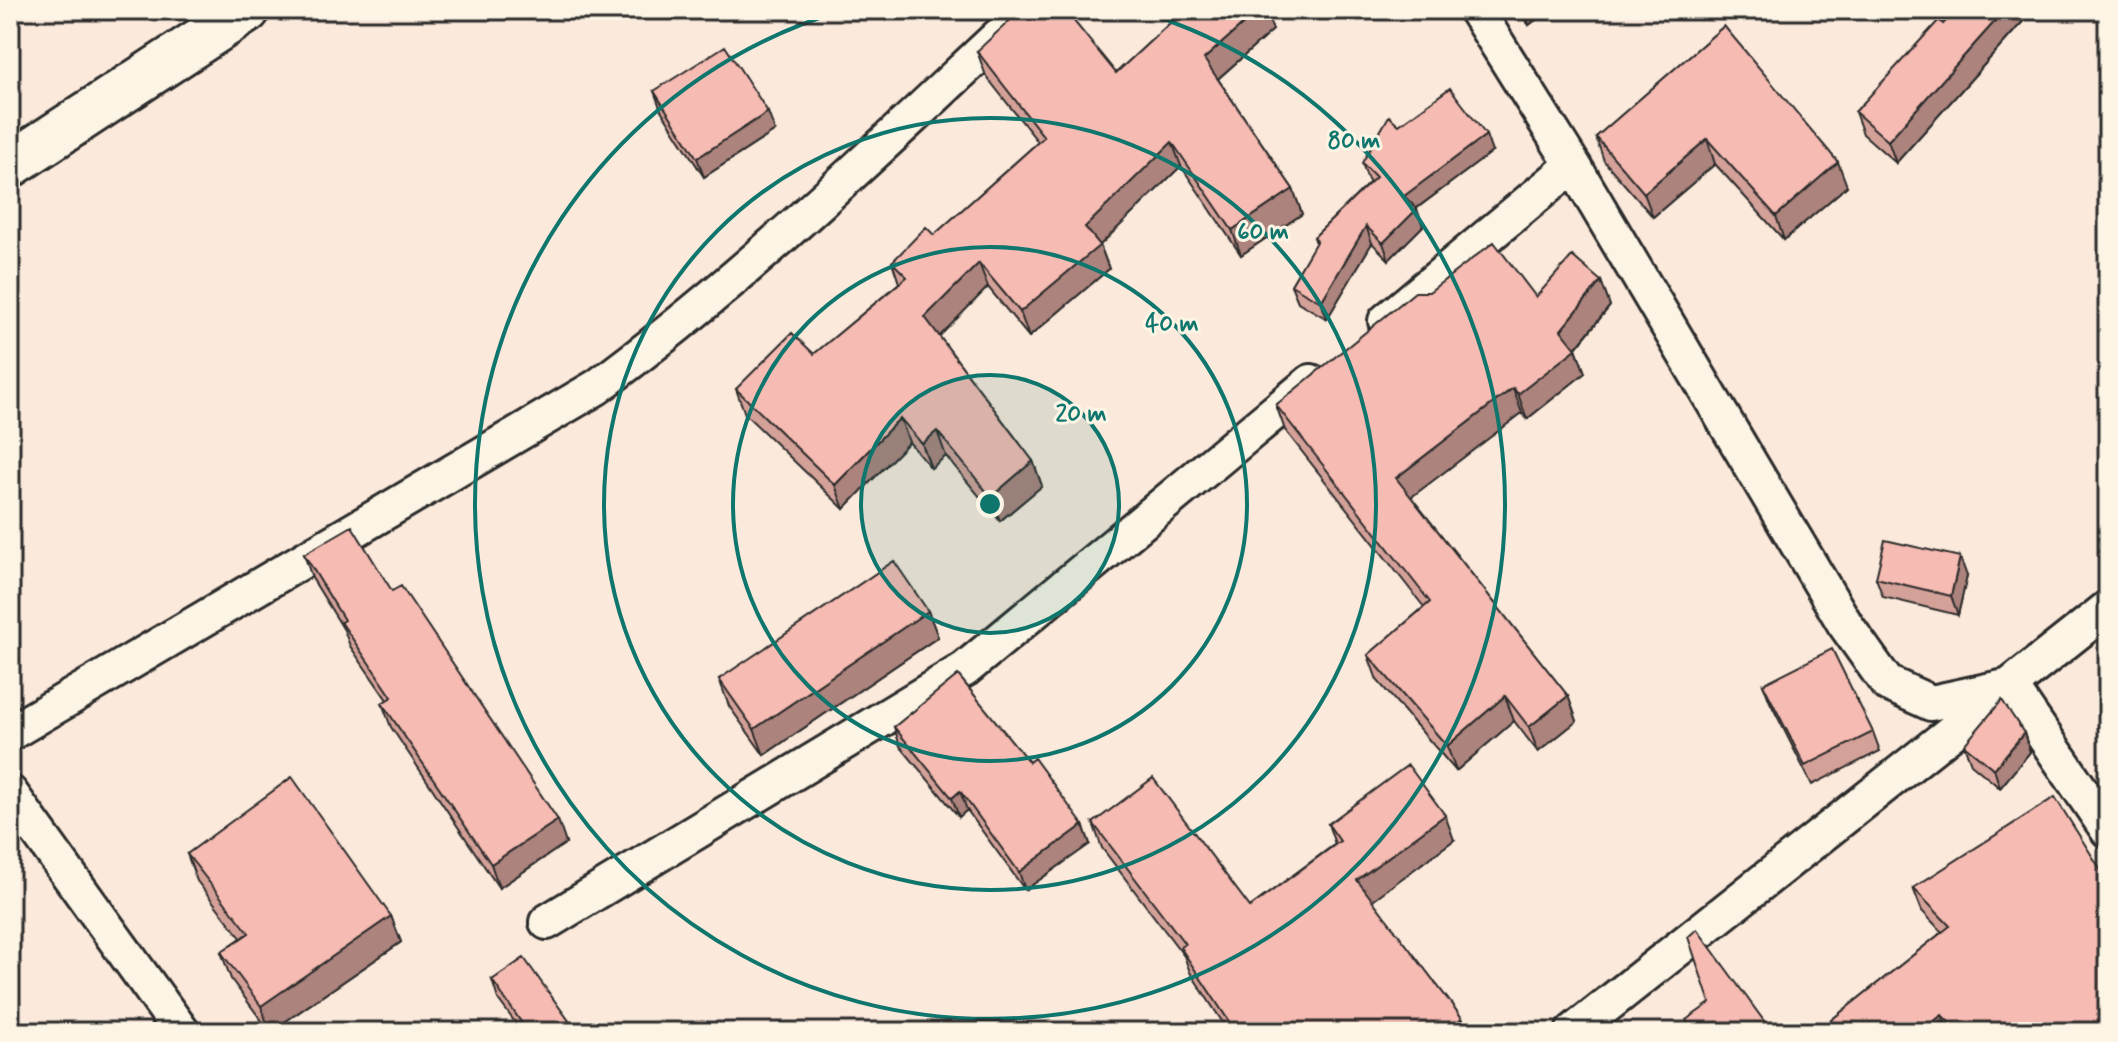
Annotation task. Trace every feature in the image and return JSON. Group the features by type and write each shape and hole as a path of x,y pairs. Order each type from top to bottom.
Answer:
{"street":[{"path":"10,165 247,10"},
{"path":"10,733 597,387 673,332 754,264 1027,10"},
{"path":"1476,10 1573,165 1845,624 1887,683 1931,703 2010,686"},
{"path":"1366,337 1573,165"},
{"path":"547,922 965,669 1330,367"},
{"path":"1573,1032 2108,608"},
{"path":"2010,686 2108,830"},
{"path":"10,793 182,1032"}],"building":[{"path":"1021,10 1065,10 1116,73 1184,10 1259,10 1204,59 1293,189 1232,230 1172,142 1085,227 1100,245 1020,312 979,263 925,317 1033,461 991,497 937,431 922,444 900,418 835,485 736,389 792,333 814,354 907,277 892,262 926,227 934,235 1044,137 977,51"},
{"path":"1957,10 2005,10 1888,141 1855,112 1939,20 1943,24"},
{"path":"1724,26 1838,162 1776,216 1707,139 1644,193 1596,137"},
{"path":"725,46 768,112 697,158 654,91"},
{"path":"1450,88 1486,135 1404,196 1417,209 1383,243 1366,226 1321,302 1291,285 1317,240 1314,237 1376,177 1362,163 1389,116 1399,125"},
{"path":"1494,242 1536,297 1572,256 1601,281 1561,330 1576,349 1518,394 1513,388 1396,478 1568,696 1529,727 1505,696 1447,746 1368,655 1430,602 1276,405 1415,292 1429,292"},
{"path":"352,526 392,591 401,586 558,820 491,864 382,703 392,697 341,622 344,620 304,554"},
{"path":"1885,540 1960,557 1951,596 1876,578"},
{"path":"894,561 928,611 754,729 719,679"},
{"path":"1832,649 1873,732 1805,766 1763,684"},
{"path":"958,675 1029,762 1034,758 1083,825 1019,872 960,791 952,798 894,727"},
{"path":"2002,700 2024,733 1994,769 1964,745"},
{"path":"1408,765 1445,815 1357,880 1462,1018 1443,1032 1236,1032 1180,947 1185,944 1093,823 1153,778 1250,907 1340,841 1328,824"},
{"path":"292,777 391,916 261,1006 221,952 249,933 187,854"},
{"path":"2055,797 2106,878 2108,875 2108,1032 1958,1032 1942,1015 1919,1032 1816,1032 1950,926 1913,888"},
{"path":"1697,929 1772,1032 1694,1032 1686,1020 1710,1003 1688,937"},
{"path":"524,958 577,1032 528,1032 492,980"}]}
